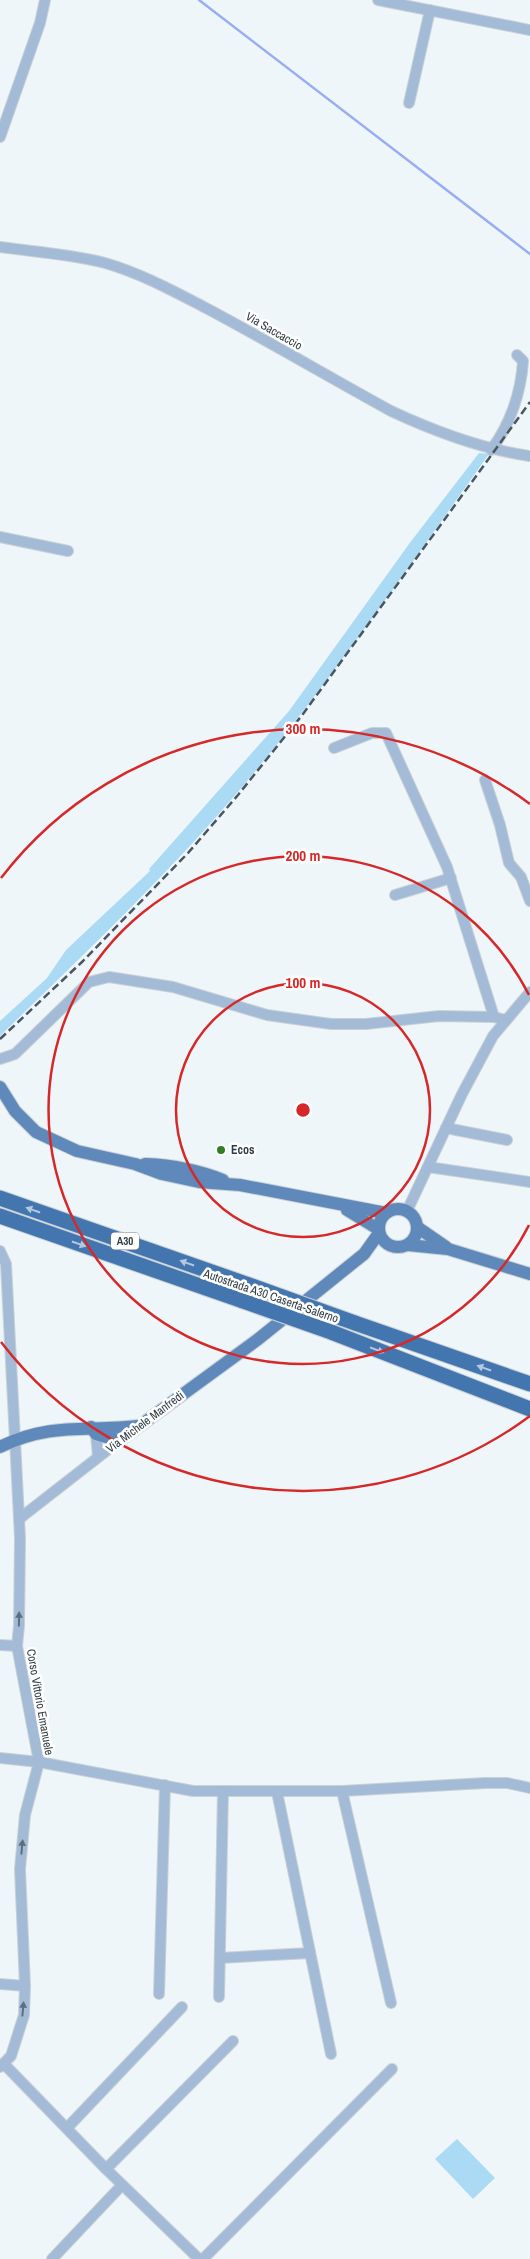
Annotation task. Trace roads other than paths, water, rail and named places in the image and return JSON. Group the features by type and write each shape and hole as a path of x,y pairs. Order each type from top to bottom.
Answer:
{"highway":[{"name":"Autostrada A30 Caserta-Salerno","path":"0,1198 530,1384"},
{"name":"Autostrada A30 Caserta-Salerno","path":"0,1216 331,1332 530,1409"}],"main road":[{"path":"0,1087 15,1111 36,1132 53,1142 78,1151 135,1164 162,1174 199,1182 234,1184 386,1213"},
{"path":"336,1204 378,1231 381,1239 390,1246 396,1248 408,1245 448,1249 530,1274"},
{"path":"364,1254 378,1231 382,1217 396,1209 407,1211 412,1215 417,1227 448,1249"},
{"path":"408,1245 415,1237 417,1227"},
{"path":"364,1254 390,1246"},
{"name":"Via Michele Manfredi","path":"119,1441 274,1327 364,1254"},
{"path":"0,1447 16,1439 65,1428 93,1430 138,1426"},
{"path":"93,1430 119,1441"}],"street":[{"path":"0,137 40,23 45,0"},
{"path":"378,0 530,30"},
{"path":"408,103 430,10"},
{"name":"Via Saccaccio","path":"0,247 82,258 106,264 141,277 169,289 239,326 392,411 438,432 491,450 530,456"},
{"path":"491,450 508,424 518,392 523,362 517,355"},
{"path":"0,537 68,551"},
{"path":"334,748 372,733 386,734 439,847 451,878 494,1017"},
{"path":"485,780 500,825 509,863 521,877 530,901"},
{"path":"395,895 451,878"},
{"path":"0,1059 15,1054 89,982 109,977 173,987 267,1015 331,1024 366,1024 440,1016 494,1017 506,1020"},
{"path":"407,1211 462,1094 493,1036 530,992"},
{"path":"446,1128 507,1140"},
{"path":"428,1167 530,1182"},
{"name":"Corso Vittorio Emanuele","path":"0,1251 6,1264 16,1439 19,1519 19,1626 17,1646 39,1762 25,1815 20,1869 25,1986 24,2016 5,2062"},
{"path":"110,1427 116,1433 119,1441"},
{"path":"93,1430 98,1457"},
{"name":"Via Michele Manfredi","path":"19,1519 119,1441"},
{"path":"0,1645 17,1646"},
{"path":"0,1758 39,1762 165,1784 193,1791 342,1791 485,1783 530,1788"},
{"path":"159,1994 165,1784"},
{"path":"219,1996 223,1791"},
{"path":"342,1791 391,2003"},
{"path":"277,1792 331,2054"},
{"path":"220,1958 310,1952"},
{"path":"0,1984 25,1986"},
{"path":"67,2128 182,2007"},
{"path":"106,2169 233,2041"},
{"path":"5,2062 106,2169 198,2259"},
{"path":"204,2259 392,2068"},
{"path":"52,2259 122,2185"}],"waterway":[{"path":"199,0 530,254"}],"railway":[{"path":"0,1039 83,961 188,853 238,795 303,714 530,402"}],"place":[{"name":"Ecos","path":"221,1150"}]}
